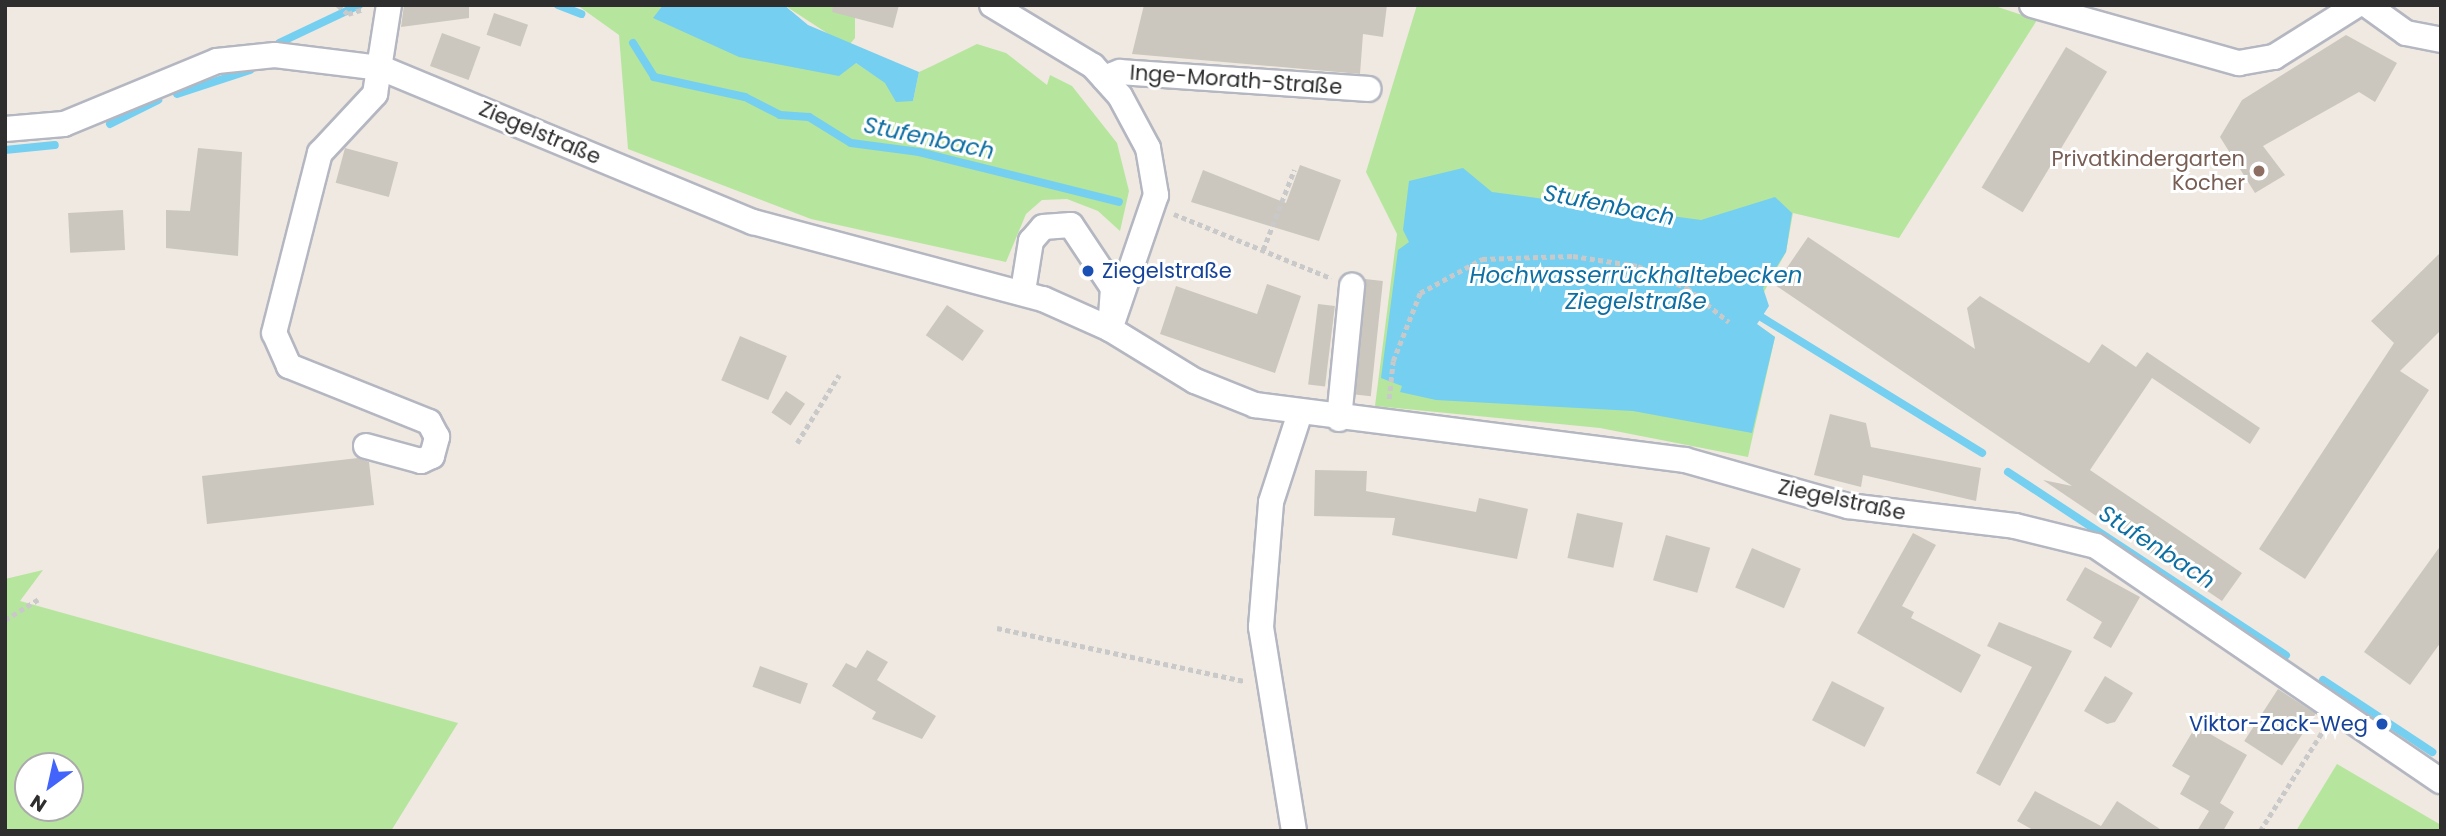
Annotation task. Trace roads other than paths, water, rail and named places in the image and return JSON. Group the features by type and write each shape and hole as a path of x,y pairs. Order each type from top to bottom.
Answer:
{"street":[{"path":"366,446 421,461 432,456 437,438 429,422 289,366 274,333 320,153 375,94 389,5"},
{"name":"Inge-Morath-Straße","path":"992,5 1070,49 1104,78 1148,148 1156,180 1154,206 1110,328"},
{"path":"2032,5 2239,63 2274,57 2357,5"},
{"path":"2367,5 2406,33 2441,40"},
{"name":"Ziegelstraße","path":"5,129 64,124 217,61 275,55 381,68 753,222 1023,291 1110,328 1195,381 1299,416 1464,429 1685,460 1848,506 2057,533 2096,545 2441,780"},
{"name":"Inge-Morath-Straße","path":"1104,78 1120,72 1368,89"},
{"path":"1023,291 1031,241 1043,227 1071,225 1098,261 1113,288 1110,328"},
{"path":"1339,419 1352,286"},
{"path":"1294,831 1273,717 1261,627 1263,562 1283,454 1299,416"}],"water":[{"path":"663,5 784,5 808,25 919,72 913,101 896,102 885,83 856,63 839,76 739,57 653,18"},
{"name":"Hochwasserrückhaltebecken Ziegelstraße","path":"1463,168 1492,192 1701,220 1775,197 1792,213 1786,252 1763,288 1769,306 1757,324 1775,337 1752,433 1633,411 1436,400 1400,392 1402,386 1381,378 1398,250 1409,242 1403,230 1409,181"}],"waterway":[{"name":"Stufenbach","path":"279,43 359,5"},
{"name":"Stufenbach","path":"558,5 581,14"},
{"name":"Stufenbach","path":"633,43 654,77 745,97 780,115 809,117 851,143 919,152 1119,202"},
{"name":"Stufenbach","path":"177,94 250,70"},
{"name":"Stufenbach","path":"110,124 158,100"},
{"name":"Stufenbach","path":"5,150 55,145"},
{"name":"Stufenbach","path":"1753,312 1982,453"},
{"name":"Stufenbach","path":"2008,472 2286,655"},
{"name":"Stufenbach","path":"2323,680 2432,752"}],"place":[{"name":"Privatkindergarten Kocher","path":"2259,171"},
{"name":"Ziegelstraße","path":"1088,271"},
{"name":"Viktor-Zack-Weg","path":"2382,724"}]}
